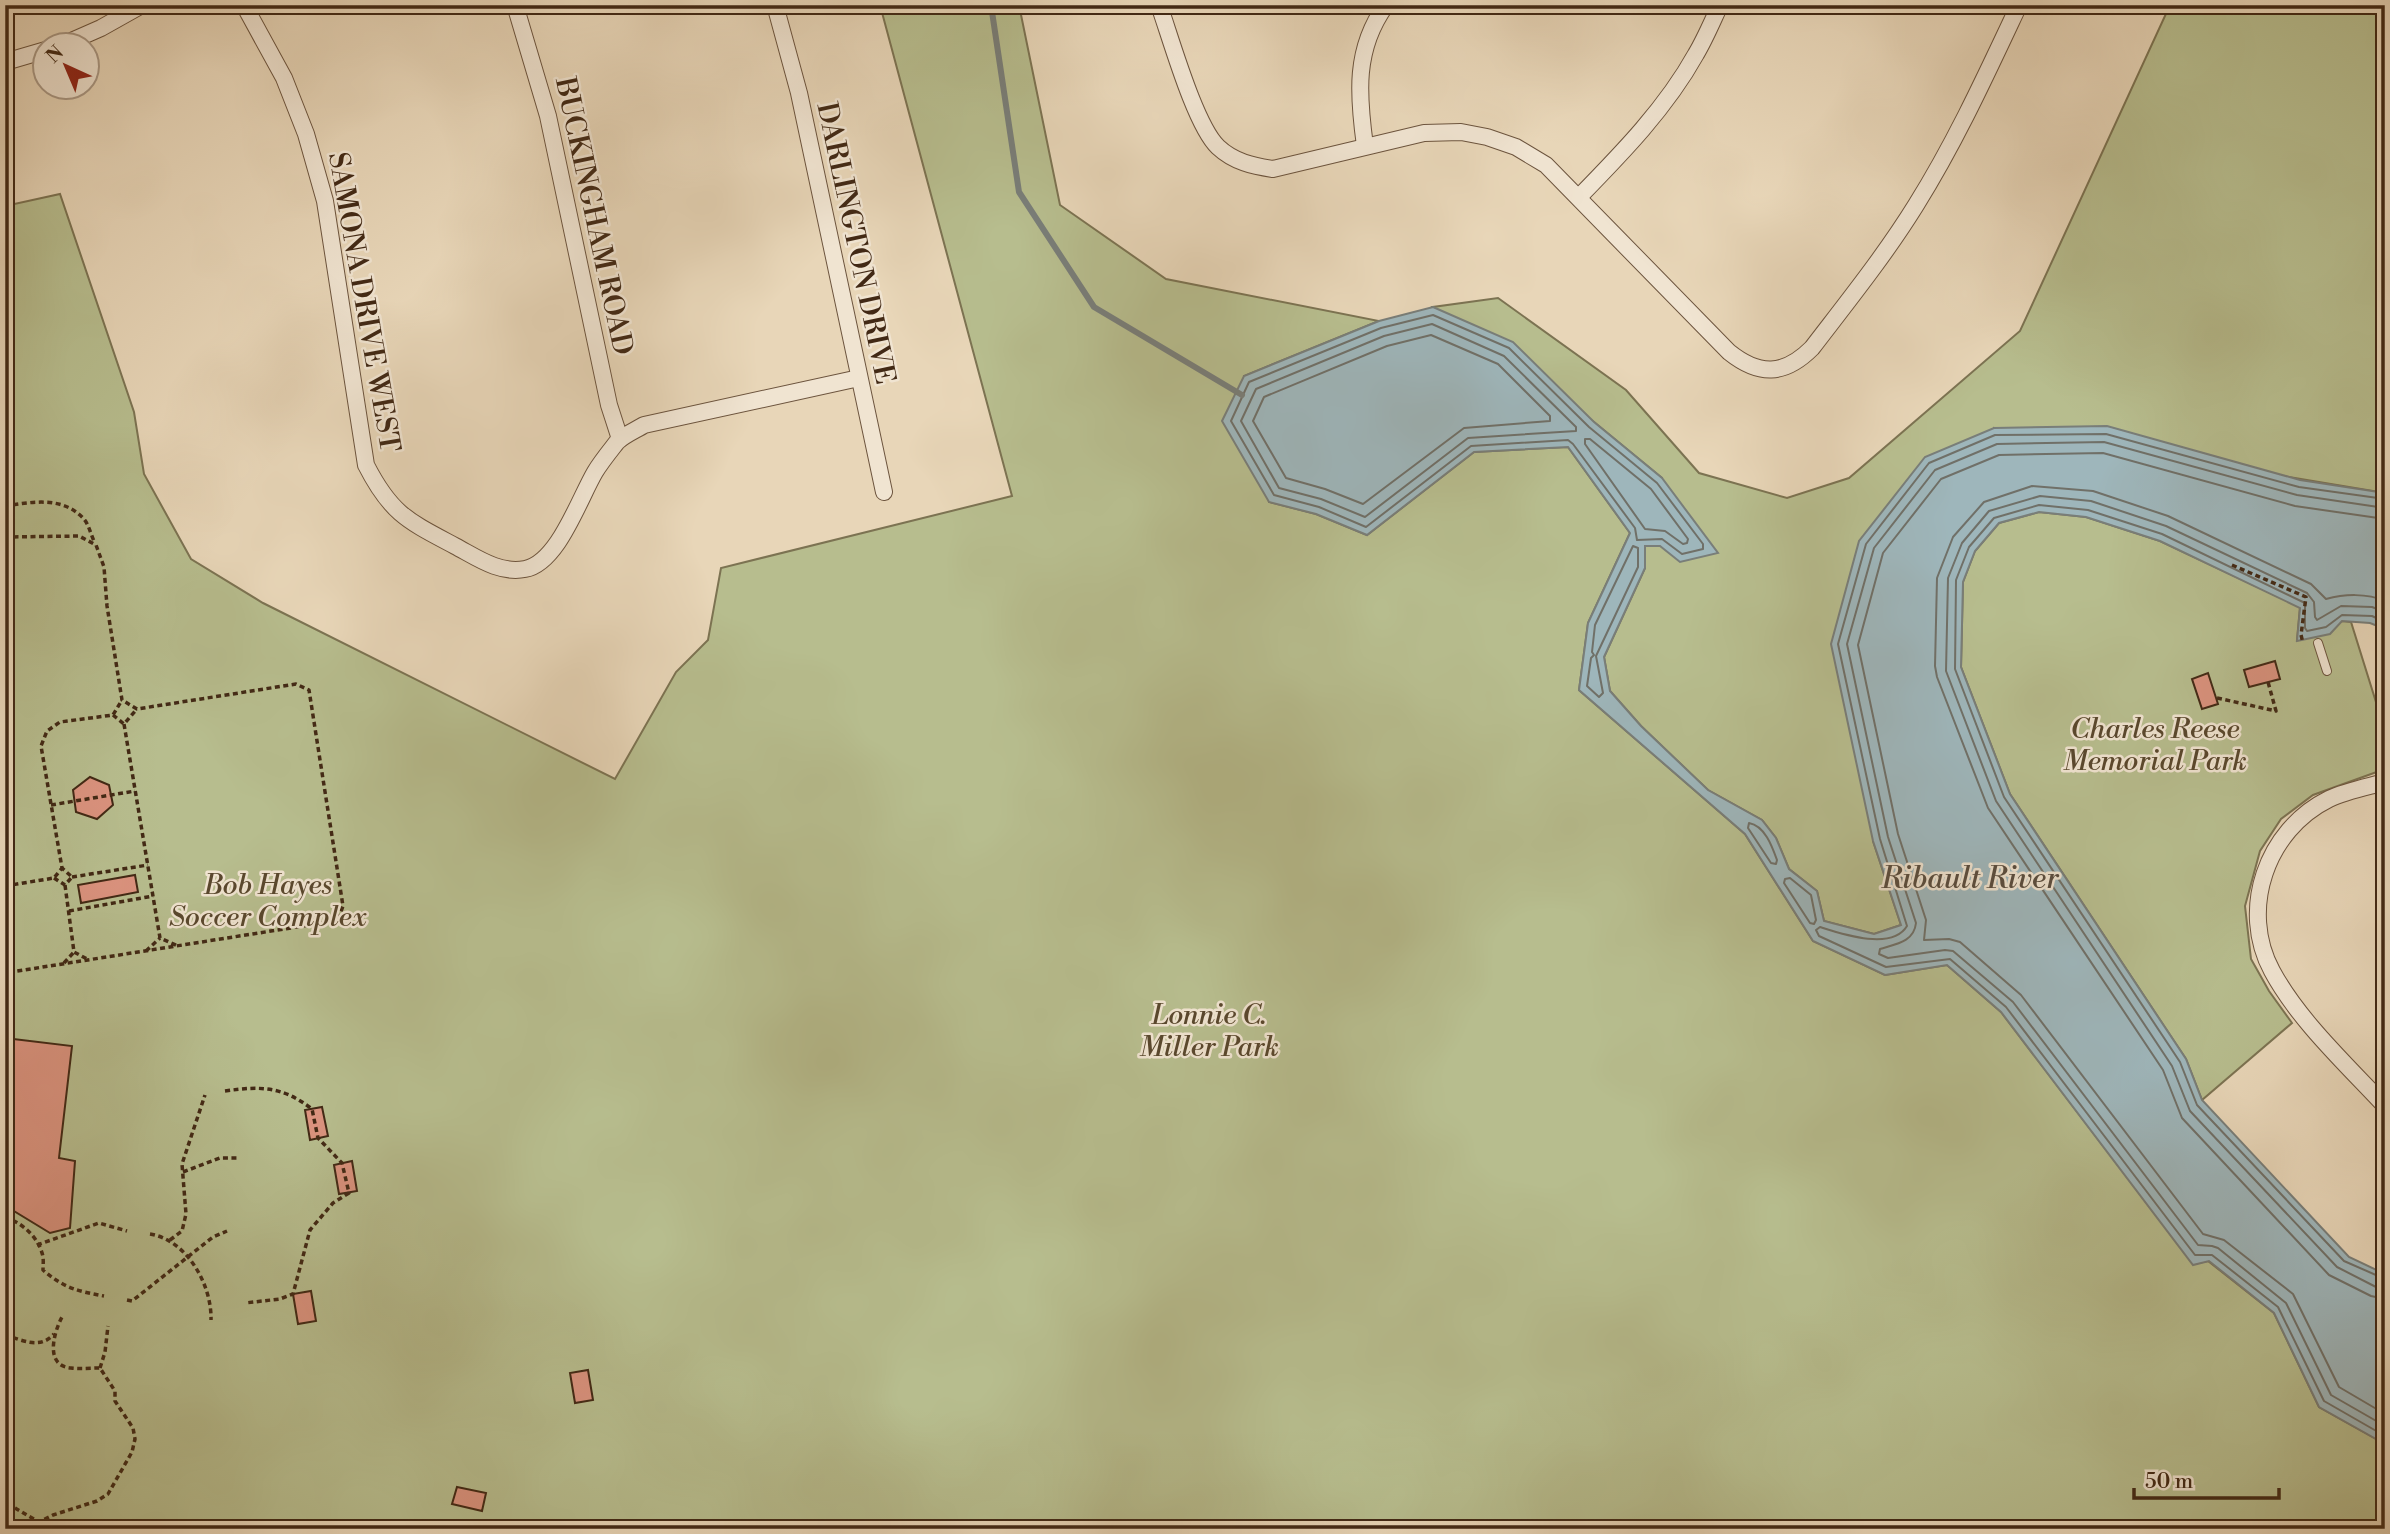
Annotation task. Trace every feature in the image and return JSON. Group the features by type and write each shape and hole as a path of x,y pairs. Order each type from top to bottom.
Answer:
{"street":[{"path":"90,32 142,5"},
{"name":"SAMONA DRIVE WEST","path":"244,5 284,78 306,134 325,201 366,465 392,506 411,522 487,564 506,569 526,569 542,561 558,543 596,471 620,439"},
{"name":"BUCKINGHAM ROAD","path":"515,5 548,116 609,405 620,439"},
{"name":"DARLINGTON DRIVE","path":"775,5 799,93 884,492"},
{"path":"1159,5 1203,127 1218,147 1237,160 1273,169 1424,133 1461,132 1516,147 1546,165 1729,352 1745,365 1765,370 1786,368 1801,360 1878,264 1954,139 2020,5"},
{"path":"1365,146 1359,102 1361,61 1370,34 1386,5"},
{"path":"1579,197 1658,111 1696,55 1720,5"},
{"path":"5,62 32,54"},
{"path":"620,439 645,425 859,378"},
{"path":"2385,782 2330,799 2307,813 2287,832 2272,855 2261,881 2258,906 2258,932 2263,952 2283,990 2330,1047 2385,1106"}],"lane":[{"path":"2318,642 2327,671"}],"path":[{"path":"5,506 58,502 84,519 104,567 107,606 122,700 113,715"},
{"path":"5,537 79,536 96,545"},
{"path":"2232,565 2306,597 2301,635 2305,652"},
{"path":"2217,698 2276,711 2268,682"},
{"path":"5,973 322,923 340,914 343,906 311,695 304,686 296,684 137,709 122,700"},
{"path":"124,724 137,709"},
{"path":"72,877 62,869 41,746 47,731 60,723 113,715 124,724 160,938"},
{"path":"51,805 135,791"},
{"path":"65,885 72,877 148,865"},
{"path":"5,886 54,878 62,869"},
{"path":"54,878 65,885 74,952 63,964"},
{"path":"69,911 153,895"},
{"path":"160,938 178,946"},
{"path":"146,951 160,938"},
{"path":"74,952 89,960"},
{"path":"225,1091 253,1087 274,1088 298,1097 313,1109 318,1138 342,1163 349,1192 333,1203 310,1230 293,1294 280,1299 245,1304"},
{"path":"170,1240 182,1231 186,1214 182,1164 205,1095"},
{"path":"183,1172 220,1158 239,1158"},
{"path":"5,1217 29,1231 42,1252 43,1270 59,1284 80,1292 104,1296"},
{"path":"37,1245 99,1223 127,1231"},
{"path":"127,1300 132,1301 213,1237 227,1231"},
{"path":"150,1234 170,1240 199,1271 211,1302 211,1320"},
{"path":"62,1317 52,1348 55,1357 61,1365 69,1368 100,1368"},
{"path":"100,1368 108,1326"},
{"path":"5,1335 35,1344 49,1340 55,1333"},
{"path":"40,1522 97,1501 108,1494 132,1452 135,1439 133,1428 115,1401 115,1391 100,1368"},
{"path":"5,1494 15,1508 40,1522"},
{"path":"40,1522 41,1529"}],"green space":[{"name":"Lonnie C. Miller Park","path":"880,5 1019,5 1060,205 1166,279 1379,321 1244,376 1269,502 1316,514 1367,535 1474,452 1568,447 1630,533 1588,623 1579,690 1745,834 1813,941 1885,975 1947,965 2001,1012 2193,1264 2208,1261 2274,1313 2319,1407 2385,1444 2385,1529 5,1529 5,206 60,194 134,412 144,474 191,559 263,603 615,779 676,672 708,640 721,568 1012,496"},
{"path":"2170,5 2385,5 2385,493 1994,428 1873,841 1901,925 1874,934 1824,921 1817,891 1789,869 1776,838 1762,820 1708,790 1641,726 1610,691 1604,657 1645,568 1645,546 1660,546 1662,478 1594,422 1433,307 1498,298 1626,390 1699,473 1787,498 1849,478 2020,331"},
{"name":"Charles Reese Memorial Park","path":"2039,512 2086,517 2160,541 2300,607 2297,640 2342,621 2351,622 2385,731 2385,769 2313,795 2281,819 2260,851 2245,906 2251,959 2269,991 2292,1023 2202,1100 2186,1059 2010,794 1961,667 1963,582 1975,551 1999,523"}],"water":[{"name":"Ribault River","path":"1433,307 1513,342 1594,422 1662,478 1718,553 1680,562 1660,546 1645,546 1645,568 1604,657 1610,691 1641,726 1708,790 1762,820 1776,838 1789,869 1817,891 1824,921 1874,934 1901,925 1873,841 1831,644 1859,541 1925,457 1994,428 2107,426 2300,480 2385,493 2385,629 2370,623 2342,621 2330,634 2297,641 2300,608 2160,541 2086,517 2039,512 1999,523 1975,551 1963,582 1961,667 2010,794 2186,1059 2202,1100 2349,1257 2385,1274 2385,1444 2319,1407 2274,1313 2209,1261 2193,1265 2001,1012 1947,965 1885,975 1813,941 1745,834 1579,690 1588,623 1630,533 1568,447 1474,452 1367,535 1316,514 1269,502 1222,421 1244,376 1379,321"}],"building":[{"path":"2275,661 2280,679 2249,687 2244,670"},
{"path":"2208,673 2218,704 2202,709 2192,679"},
{"path":"90,777 109,785 113,805 97,819 76,812 73,790"},
{"path":"135,875 138,892 81,903 78,885"},
{"path":"5,1038 72,1046 59,1158 75,1161 70,1228 50,1233 9,1208 12,1186 5,1186"},
{"path":"322,1107 328,1136 310,1140 305,1110"},
{"path":"352,1161 357,1191 339,1194 334,1165"},
{"path":"311,1291 316,1321 298,1324 293,1294"},
{"path":"588,1370 593,1400 575,1403 570,1373"},
{"path":"457,1487 486,1493 482,1511 452,1504"}],"waterway":[{"path":"991,5 1019,192 1094,307 1242,395"}],"park label":[{"name":"Bob Hayes Soccer Complex","path":"268,900"}]}
